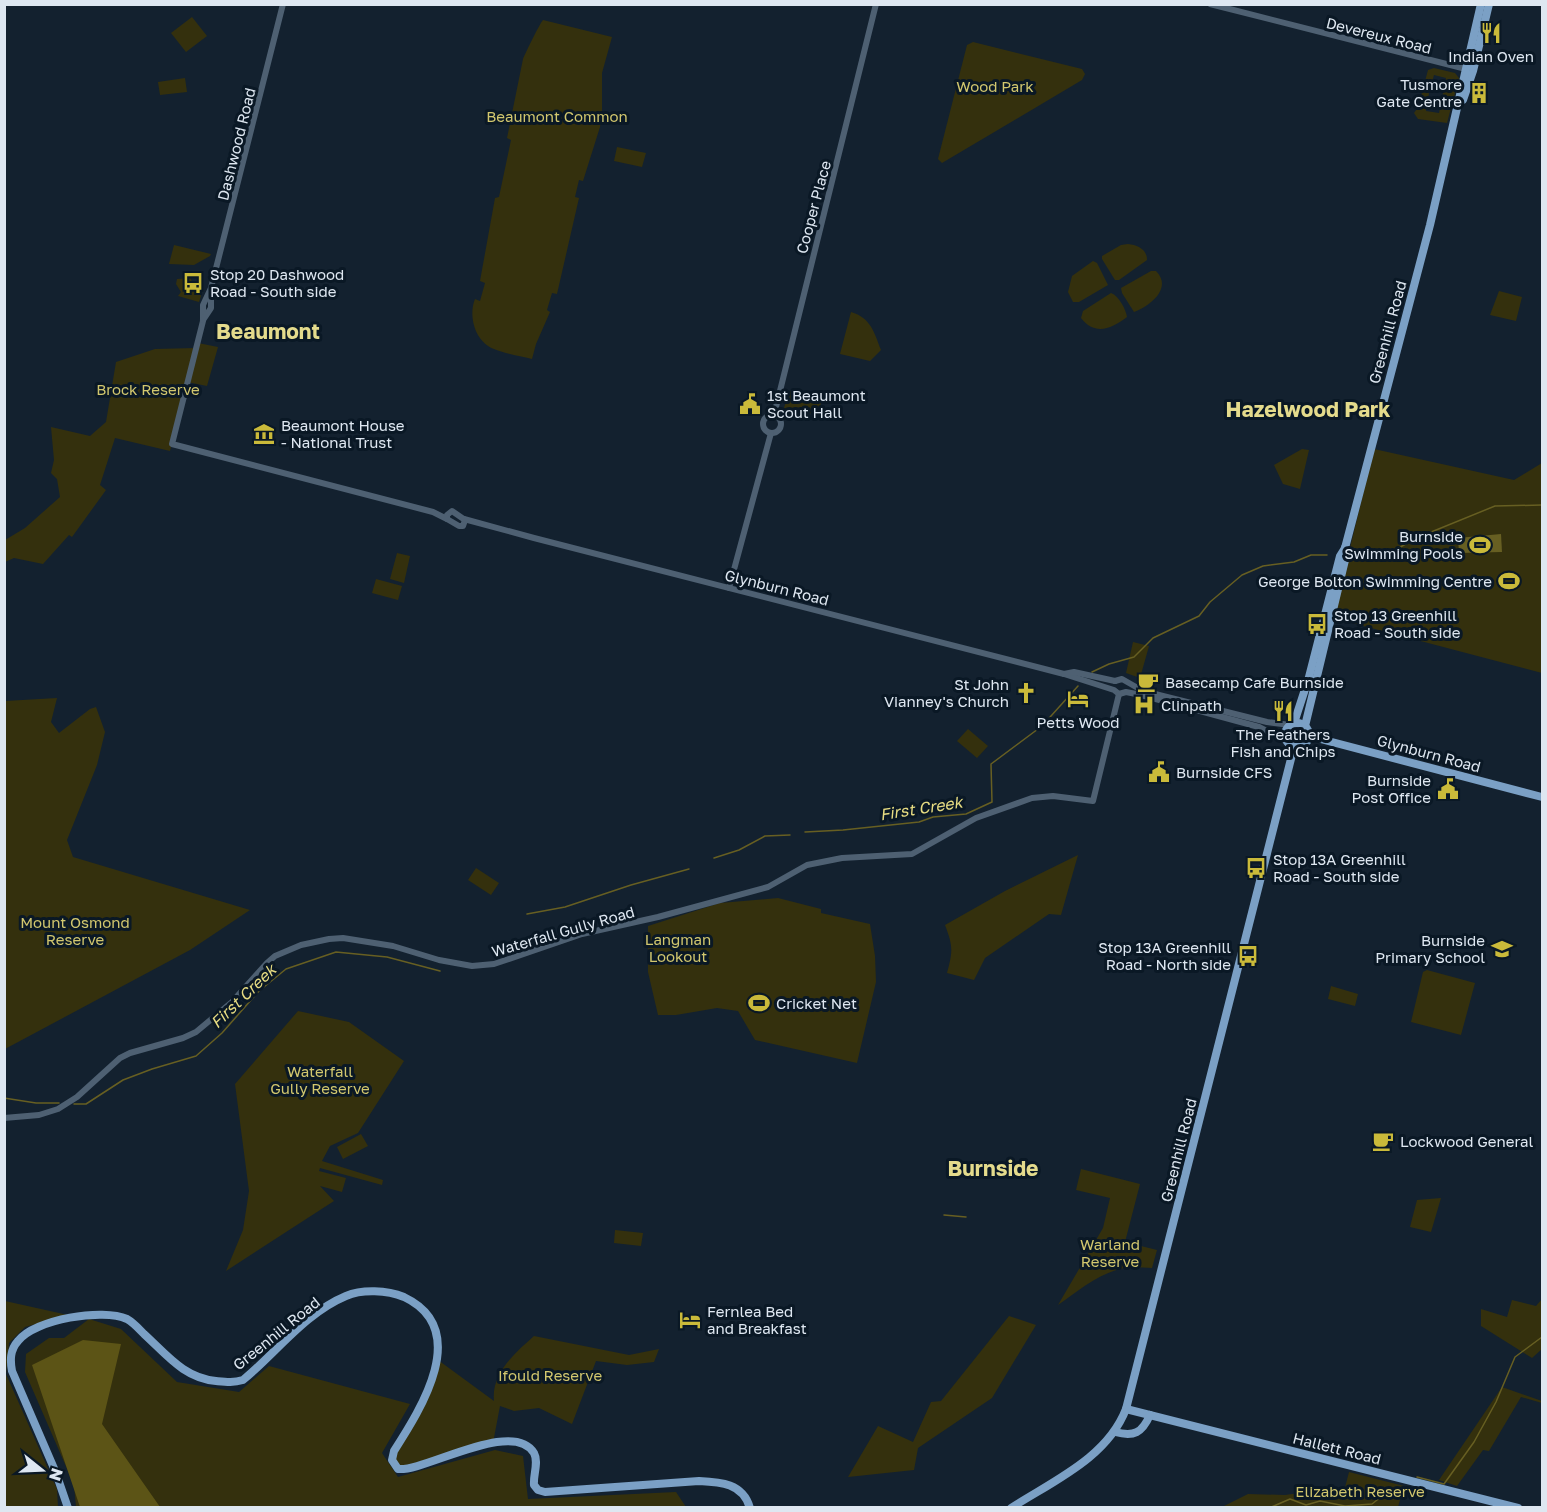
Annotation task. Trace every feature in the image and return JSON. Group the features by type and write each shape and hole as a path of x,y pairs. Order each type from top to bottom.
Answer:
{"main road":[{"name":"Greenhill Road","path":"1469,70 1481,4"},
{"name":"Greenhill Road","path":"1292,724 1309,677 1340,556 1345,548 1430,225 1454,124 1489,4"},
{"name":"Greenhill Road","path":"1305,726 1346,556 1345,548"},
{"path":"1292,724 1305,726 1309,736 1305,744 1294,747 1286,741 1284,734 1292,724"},
{"name":"Glynburn Road","path":"1309,736 1542,797"},
{"name":"Greenhill Road","path":"1011,1508 1102,1448 1115,1432 1126,1409 1294,747"},
{"name":"Greenhill Road","path":"68,1508 56,1473 12,1371 10,1359 14,1346 25,1334 42,1325 69,1318 103,1314 116,1316 135,1325 173,1362 189,1374 211,1381 230,1383 243,1380 308,1322 339,1300 348,1295 373,1292 400,1296 417,1305 432,1324 438,1349 435,1373 425,1399 394,1451 392,1460 398,1469 410,1468 484,1445 512,1442 522,1444 534,1453 536,1462 534,1485 538,1490 545,1492 699,1481 721,1482 734,1486 741,1492 748,1500 750,1508"},
{"name":"Hallett Road","path":"1126,1409 1518,1508"},
{"path":"1115,1432 1130,1435 1136,1433 1147,1422 1150,1415"}],"street":[{"name":"Dashwood Road","path":"189,448 172,444 203,321 203,305 211,288 283,4"},
{"name":"Cooper Place","path":"774,415 876,4"},
{"name":"Devereux Road","path":"1210,4 1469,70"},
{"path":"774,415 779,418 781,424 778,430 771,433 765,430 763,423 767,416 774,415"},
{"name":"Dashwood Road","path":"178,417 179,439 189,448"},
{"path":"729,588 771,433"},
{"name":"Glynburn Road","path":"189,448 433,512 448,515 453,511 464,522 484,525 1064,674 1120,692 1259,727 1286,741"},
{"name":"Glynburn Road","path":"1064,674 1074,672 1115,681 1122,679 1128,682"},
{"path":"1115,681 1120,692 1129,688 1128,682"},
{"path":"1128,682 1153,694 1267,722 1292,724"},
{"name":"Waterfall Gully Road","path":"4,1118 39,1115 58,1109 77,1096 120,1058 196,1032 232,1002 267,963 289,949 329,939 343,938 393,946 439,960 472,966 494,964 582,934 658,917 768,887 807,865 842,858 912,854 976,818 1032,798 1053,796 1093,801 1120,692"}],"green space":[{"path":"192,17 207,36 186,52 171,33"},
{"name":"Beaumont Common","path":"543,20 612,37 602,73 600,127 583,181 579,180 575,197 579,198 557,294 552,293 547,310 550,312 532,359 487,346 478,335 472,313 475,299 480,301 485,283 480,281 495,198 499,197 511,140 507,138 523,59"},
{"name":"Wood Park","path":"973,42 1082,69 1085,74 1082,80 942,163 938,159 967,45"},
{"path":"1434,68 1455,73 1459,78 1447,123 1418,119 1414,113 1419,106 1422,92 1429,93 1426,111 1439,113 1446,78 1434,75 1431,86 1424,85 1428,70"},
{"path":"185,78 187,92 160,95 158,82"},
{"path":"617,147 646,153 642,167 614,161"},
{"path":"1128,244 1141,248 1147,260 1119,280 1115,280 1102,256 1121,245"},
{"path":"174,245 211,254 194,265 169,264"},
{"path":"1093,261 1097,263 1108,285 1079,302 1073,302 1068,292 1072,276"},
{"path":"1151,271 1156,271 1161,277 1161,290 1152,301 1134,312 1121,288"},
{"path":"190,278 201,296 199,302 178,296 181,292 176,284 177,279"},
{"path":"1499,291 1522,297 1516,321 1490,315"},
{"path":"1111,293 1122,304 1127,317 1103,329 1086,324 1081,318 1083,311"},
{"path":"851,312 863,318 871,326 876,337 881,350 870,361 840,354"},
{"name":"Brock Reserve","path":"198,343 218,347 207,386 187,382 170,451 115,438 100,485 106,490 72,537 69,535 43,564 14,558 5,562 5,540 25,528 60,497 57,479 51,473 54,460 51,427 90,436 106,422 116,362 155,349 196,348"},
{"path":"789,391 822,399 819,411 785,420 781,418"},
{"path":"1302,449 1309,450 1300,489 1283,484 1274,465"},
{"name":"Hazelwood Park","path":"1374,449 1514,480 1542,463 1542,673 1333,618"},
{"path":"397,553 410,556 404,583 390,579"},
{"path":"376,579 402,586 398,600 372,593"},
{"path":"1133,642 1149,646 1140,678 1126,673"},
{"name":"Mount Osmond Reserve","path":"57,698 51,722 59,733 90,709 96,707 105,732 97,765 67,840 73,857 250,910 190,950 5,1049 5,701"},
{"path":"968,729 988,746 977,758 957,741"},
{"path":"1078,855 1061,915 1049,914 985,958 974,980 947,973 951,949 945,925 1005,891"},
{"path":"476,868 499,883 491,895 468,880"},
{"name":"Langman Lookout","path":"778,898 821,909 821,913 870,924 876,982 857,1063 755,1040 738,1011 717,1008 676,1015 658,1015 648,972 648,926 720,903"},
{"path":"1427,970 1475,983 1461,1035 1411,1022 1423,972"},
{"path":"1331,986 1358,994 1355,1006 1328,999"},
{"name":"Waterfall Gully Reserve","path":"298,1011 349,1022 404,1061 358,1133 330,1146 322,1161 383,1180 382,1185 320,1168 319,1171 346,1178 342,1192 320,1186 334,1201 226,1271 243,1230 249,1191 235,1084"},
{"path":"361,1134 368,1146 343,1159 337,1147"},
{"name":"Warland Reserve","path":"1081,1169 1140,1184 1125,1242 1157,1250 1152,1268 1127,1267 1115,1270 1089,1283 1058,1305 1103,1228 1110,1198 1076,1190"},
{"path":"1441,1198 1431,1232 1410,1227 1417,1200"},
{"path":"615,1230 643,1233 641,1246 614,1243"},
{"path":"1542,1299 1542,1349 1532,1358 1481,1326 1481,1309 1507,1317 1512,1300 1536,1306"},
{"path":"5,1301 68,1315 25,1327 9,1343 6,1374 57,1489 58,1507 5,1508"},
{"path":"1009,1316 1036,1325 992,1398 918,1448 914,1470 848,1477 878,1426 913,1442 931,1402 941,1401"},
{"path":"89,1319 121,1329 177,1382 239,1392 269,1366 410,1404 382,1453 398,1477 495,1450 523,1456 528,1499 676,1492 686,1507 76,1507 74,1485 25,1372 26,1354 49,1338 64,1338"},
{"name":"Ifould Reserve","path":"534,1336 629,1355 659,1349 654,1362 627,1365 596,1361 572,1424 539,1408 514,1411 500,1406 493,1443 398,1469 394,1451 418,1412 438,1360 494,1401 496,1381 500,1373 512,1357"},
{"path":"1502,1387 1542,1401 1542,1403 1521,1397 1489,1451 1483,1450 1457,1486 1439,1480"},
{"name":"Elizabeth Reserve","path":"1349,1472 1404,1486 1398,1507 1222,1507 1248,1494 1285,1495 1321,1490 1343,1495"}],"shaded area":[{"name":"Burnside Swimming Pools","path":"1501,534 1502,552 1459,553 1458,538"},
{"path":"83,1340 121,1344 102,1424 160,1507 80,1507 32,1365"}],"waterway":[{"name":"First Creek","path":"1355,556 1382,558 1414,539 1495,506 1542,505"},
{"name":"First Creek","path":"1092,672 1109,664 1134,657 1153,638 1199,616 1210,602 1242,575 1263,566 1294,562 1311,555 1327,555"},
{"name":"First Creek","path":"805,832 919,822 933,817 966,814 992,802 991,764 1042,726 1078,686"},
{"name":"First Creek","path":"714,858 739,850 765,836 790,835"},
{"name":"First Creek","path":"527,914 565,907 689,869"},
{"name":"First Creek","path":"74,1104 86,1104 123,1080 196,1056 222,1033 259,991 286,969 336,952 387,957 440,971"},
{"name":"First Creek","path":"4,1098 36,1103 59,1103"},
{"path":"944,1215 966,1217"},
{"path":"1417,1477 1444,1484 1474,1442 1496,1402 1515,1357 1542,1337"},
{"path":"1269,1508 1290,1499 1306,1505 1320,1501 1345,1506 1372,1504 1391,1489"}],"place":[{"name":"Indian Oven","path":"1491,33"},
{"name":"Tusmore Gate Centre","path":"1479,93"},
{"name":"Stop 20 Dashwood Road - South side","path":"193,283"},
{"name":"1st Beaumont Scout Hall","path":"750,404"},
{"name":"Beaumont House - National Trust","path":"264,434"},
{"name":"Burnside Swimming Pools","path":"1480,545"},
{"name":"George Bolton Swimming Centre","path":"1509,581"},
{"name":"Stop 13 Greenhill Road - South side","path":"1317,624"},
{"name":"Basecamp Cafe Burnside","path":"1148,682"},
{"name":"St John Vianney's Church","path":"1026,693"},
{"name":"Petts Wood","path":"1078,699"},
{"name":"Clinpath","path":"1144,705"},
{"name":"The Feathers Fish and Chips","path":"1283,711"},
{"name":"Burnside CFS","path":"1159,772"},
{"name":"Burnside Post Office","path":"1448,789"},
{"name":"Stop 13A Greenhill Road - South side","path":"1256,868"},
{"name":"Burnside Primary School","path":"1502,949"},
{"name":"Stop 13A Greenhill Road - North side","path":"1248,956"},
{"name":"Cricket Net","path":"759,1003"},
{"name":"Lockwood General","path":"1383,1141"},
{"name":"Fernlea Bed and Breakfast","path":"690,1320"}],"district":[{"name":"Beaumont","path":"268,331"},
{"name":"Hazelwood Park","path":"1308,409"},
{"name":"Burnside","path":"993,1168"}]}
